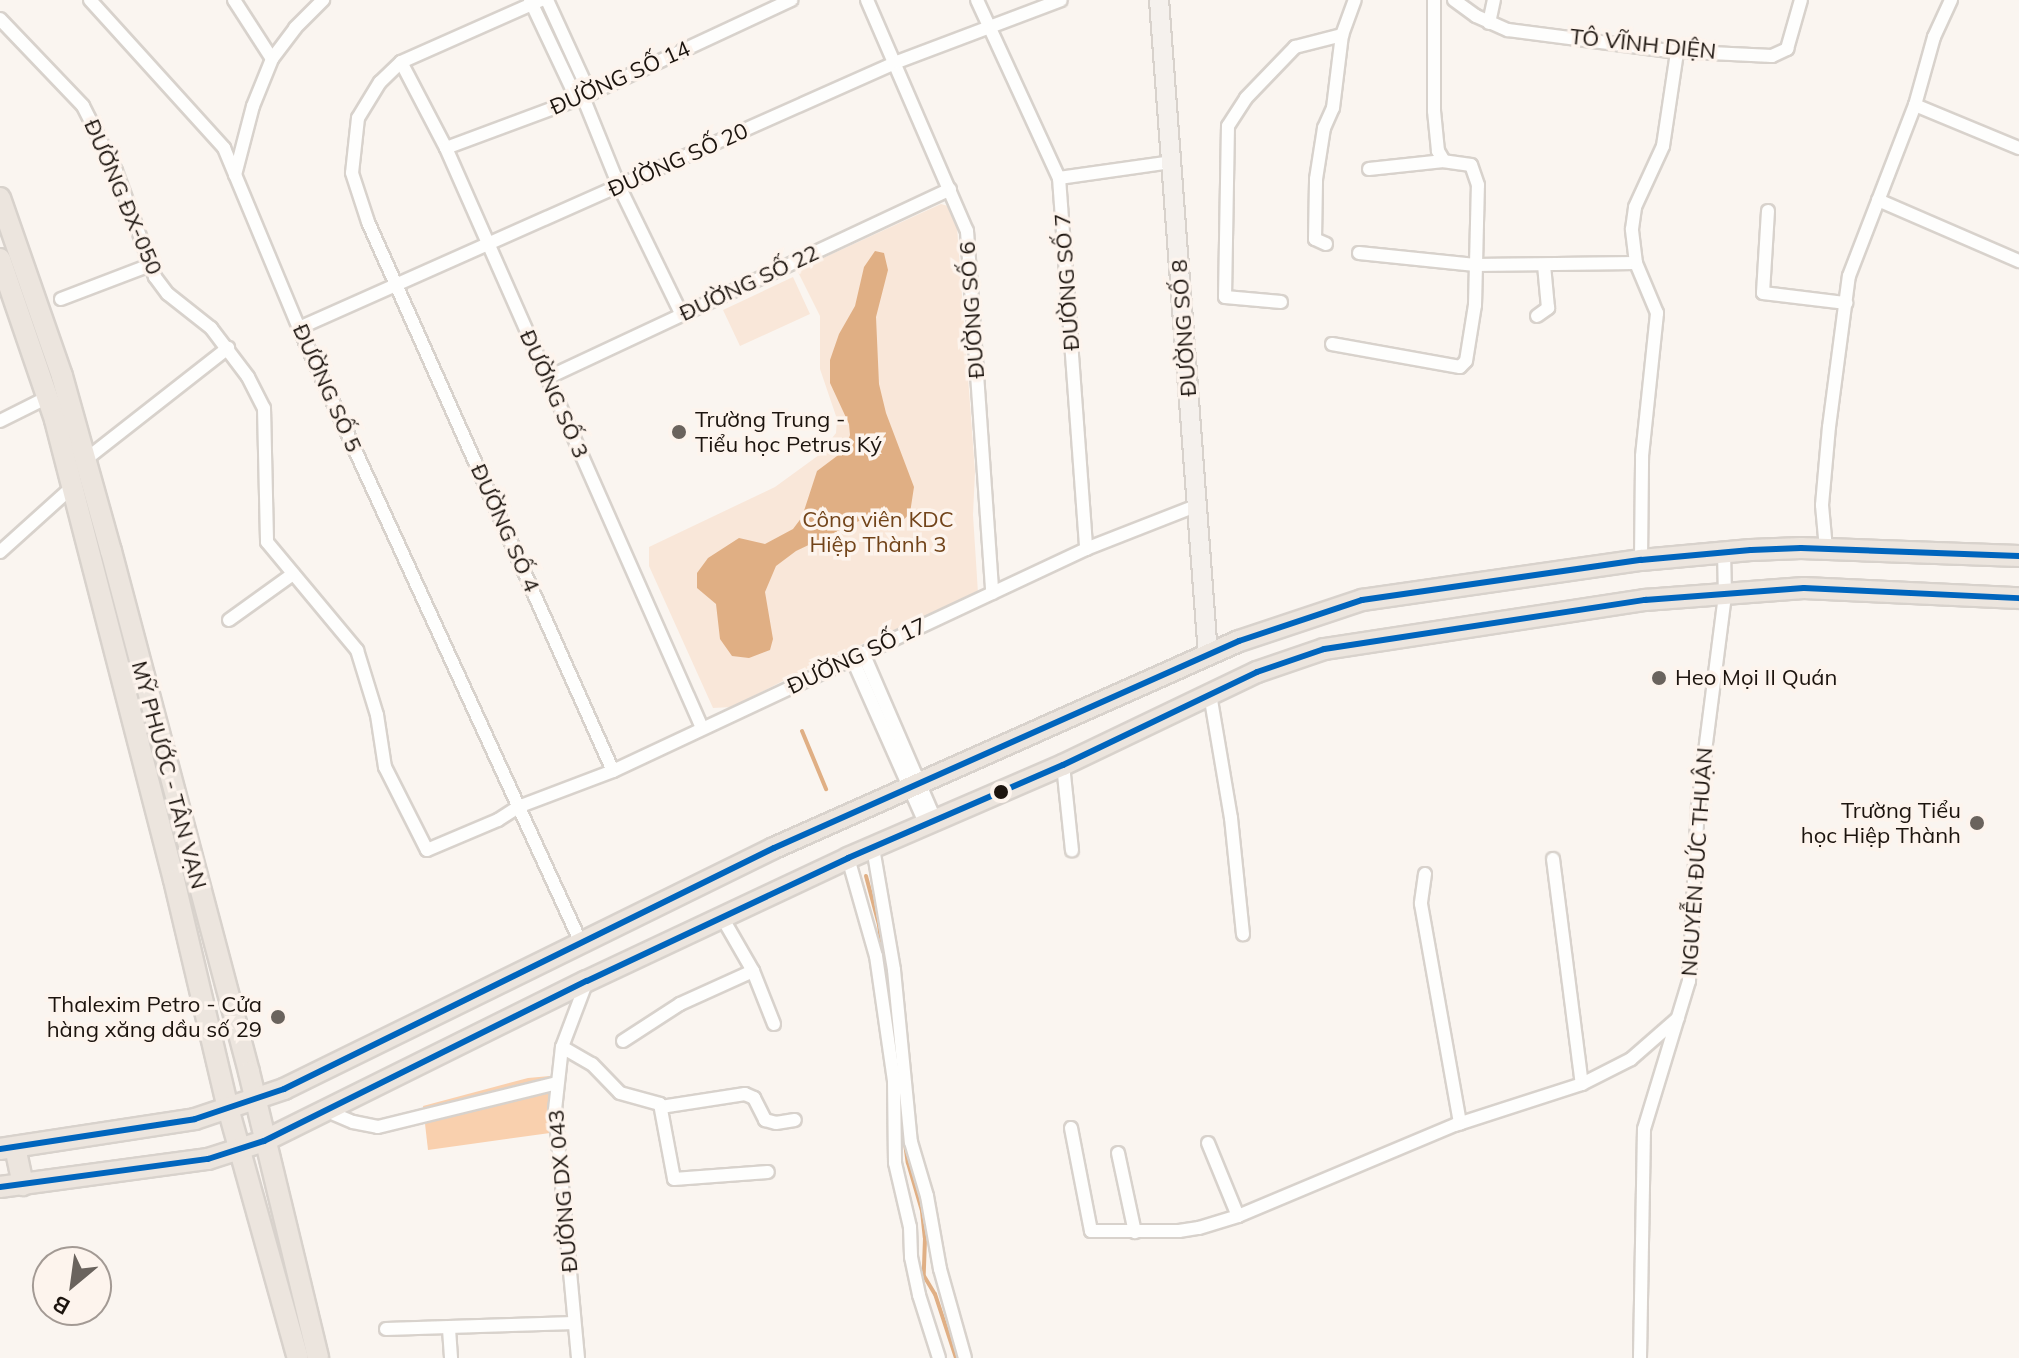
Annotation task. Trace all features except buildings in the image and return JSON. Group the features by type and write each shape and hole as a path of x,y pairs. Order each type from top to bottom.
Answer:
{"main road":[{"name":"MỸ PHƯỚC - TÂN VẠN","path":"0,198 62,376 256,1100 318,1358"},
{"name":"MỸ PHƯỚC - TÂN VẠN","path":"0,259 48,397 174,880 228,1108 298,1358"},
{"path":"23,1185 8,1148 195,1119 256,1100 305,1080 774,848 1284,624 1362,600 1641,560 1724,552 1826,549 2019,556"},
{"path":"0,1187 208,1159 264,1141 587,981 848,858 1063,765 1257,672 1324,649 1645,600 1804,588 2019,598"}],"street":[{"name":"ĐƯỜNG SỐ 5","path":"90,0 224,148 299,328 582,945"},
{"path":"234,0 272,59"},
{"path":"235,175 253,106 272,59 295,28 323,0"},
{"name":"ĐƯỜNG SỐ 14","path":"446,148 583,97 791,0"},
{"name":"ĐƯỜNG SỐ 6","path":"867,0 897,62 967,231 992,593"},
{"name":"ĐƯỜNG SỐ 7","path":"977,0 1059,178 1086,549"},
{"name":"ĐƯỜNG SỐ 20","path":"299,328 897,62 1061,0"},
{"name":"ĐƯỜNG SỐ 8","path":"1159,0 1208,655"},
{"path":"1326,244 1315,239 1316,179 1324,128 1333,108 1342,35 1355,0"},
{"path":"1434,0 1434,111 1438,151 1444,161"},
{"name":"TÔ VĨNH DIỆN","path":"1454,0 1489,23 1508,30 1677,52 1772,56 1787,49 1801,0"},
{"path":"1489,23 1494,0"},
{"path":"1826,549 1822,505 1849,276 1915,105 1934,37 1951,0"},
{"path":"401,62 537,1 572,89 583,97 619,186 682,315"},
{"name":"ĐƯỜNG ĐX-050","path":"0,19 83,106 116,171 150,265 168,294 211,328 228,348 264,408 267,542 357,650 377,715 385,767 427,850"},
{"path":"1281,302 1228,299 1224,295 1228,126 1246,98 1295,47 1342,35"},
{"path":"1641,560 1642,456 1657,313 1636,263 1632,229 1635,207 1663,146 1677,52"},
{"name":"ĐƯỜNG SỐ 3","path":"401,62 446,148 702,728"},
{"name":"ĐƯỜNG SỐ 4","path":"401,62 380,82 358,118 352,147 352,173 368,222 613,771"},
{"path":"1915,105 2019,148"},
{"path":"1332,344 1463,367 1475,305 1478,185 1471,165 1444,161 1369,169"},
{"path":"1059,178 1171,162"},
{"name":"ĐƯỜNG SỐ 22","path":"547,378 950,189"},
{"path":"1878,200 2019,261"},
{"path":"1768,211 1764,295 1846,303"},
{"path":"1359,253 1475,265 1636,263"},
{"path":"61,299 150,265"},
{"path":"1537,316 1548,308 1544,265"},
{"path":"85,460 228,348"},
{"path":"0,421 48,397"},
{"path":"0,552 71,488"},
{"name":"ĐƯỜNG SỐ 17","path":"427,850 498,820 518,807 613,771 1086,549 1198,505"},
{"name":"NGUYỄN ĐỨC THUẬN","path":"1640,1358 1644,1129 1689,981 1698,806 1725,596 1724,552"},
{"path":"229,620 293,574"},
{"path":"857,656 930,821"},
{"path":"1210,694 1231,818 1243,934"},
{"path":"1063,765 1072,851"},
{"path":"873,848 894,970 911,1142 965,1358"},
{"path":"848,858 876,956 894,1081 895,1163 909,1219 916,1282 939,1358"},
{"path":"1553,859 1582,1084"},
{"path":"1425,874 1421,904 1460,1124"},
{"path":"723,919 753,971 774,1024"},
{"path":"623,1041 680,1004 753,971"},
{"name":"ĐƯỜNG DX 043","path":"578,1358 555,1110 562,1047 587,981"},
{"path":"1071,1128 1091,1231 1179,1231 1238,1216 1460,1124 1582,1084 1631,1059 1680,1016"},
{"path":"562,1047 592,1064 620,1093 661,1107 745,1094 754,1098 765,1120 776,1123 795,1120"},
{"path":"327,1111 353,1122 378,1127 557,1083"},
{"path":"661,1107 674,1179 768,1172"},
{"path":"1208,1143 1238,1216"},
{"path":"1118,1153 1135,1232"},
{"path":"386,1329 574,1323"},
{"path":"449,1329 451,1358"}],"green space":[{"name":"Công viên KDC Hiệp Thành 3","path":"941,204 951,207 957,227 975,472 973,515 978,593 812,666 732,707 713,708 649,566 649,547 775,487 819,455 836,433 837,419 820,369 820,316 797,270"},
{"path":"793,277 810,314 740,346 723,310"}],"shaded area":[{"path":"875,251 884,253 888,270 876,317 879,384 886,413 914,487 910,513 897,527 859,521 796,551 776,566 765,592 773,639 770,650 749,658 732,656 720,639 716,604 697,588 697,573 708,558 739,538 765,544 793,529 802,517 817,471 845,450 850,435 849,424 830,383 830,360 839,334 855,306 864,267"},
{"path":"550,1076 550,1133 428,1150 423,1106 528,1078"}],"waterway":[{"path":"802,731 826,789"},
{"path":"866,876 879,925 888,996"},
{"path":"891,1020 896,1043"},
{"path":"899,1127 903,1129 908,1163 922,1211 924,1276 935,1294 956,1358"}],"transit line":[{"path":"0,1149 195,1119 284,1089 774,848 1239,641 1362,600 1641,560 1751,550 1801,548 2019,556"},
{"path":"0,1187 208,1159 264,1141 587,981 848,858 1063,765 1257,672 1324,649 1645,600 1804,588 2019,598"}],"place":[{"name":"Trường Trung - Tiểu học Petrus Ký","path":"679,432"},
{"name":"Heo Mọi II Quán","path":"1659,678"},
{"name":"Trường Tiểu học Hiệp Thành","path":"1977,823"},
{"name":"Thalexim Petro - Cửa hàng xăng dầu số 29","path":"278,1017"}]}
